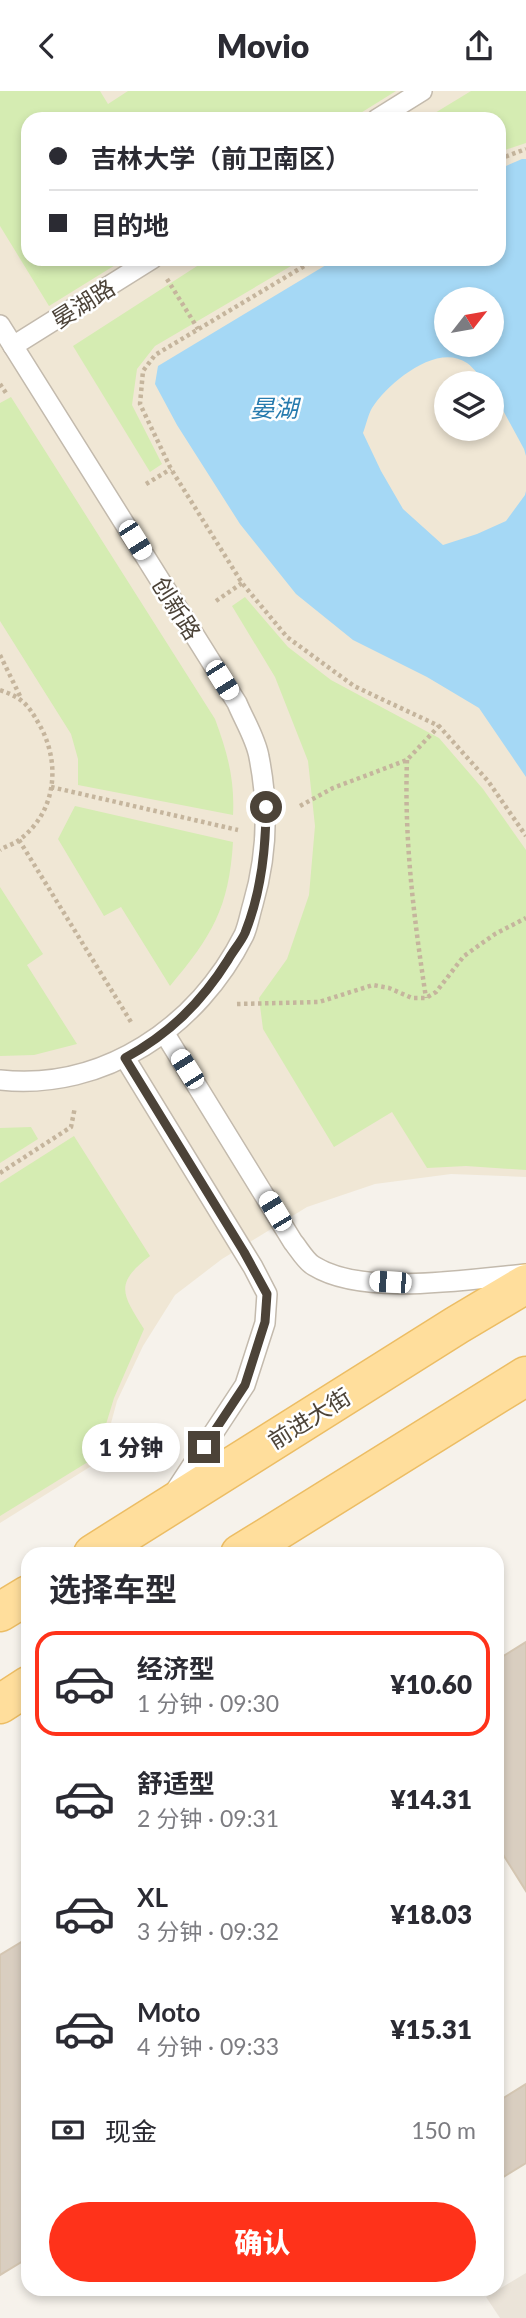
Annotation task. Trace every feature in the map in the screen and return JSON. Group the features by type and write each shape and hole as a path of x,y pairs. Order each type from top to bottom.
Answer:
{"main road":[{"name":"前进大街","path":"104,1547 526,1284"},
{"path":"251,1547 526,1376"},
{"path":"0,1612 21,1599"},
{"path":"0,1704 21,1690"}],"lane":[{"path":"388,112 422,91"},
{"name":"晏湖路","path":"13,346 155,266"},
{"name":"创新路","path":"0,325 237,703 259,754 266,807 261,876 244,933 211,987 165,1034 125,1058 70,1078 24,1083 0,1080"},
{"path":"165,1034 293,1242 312,1266 346,1279 411,1284 526,1274"},
{"path":"125,1058 267,1294 265,1322 245,1385 163,1510"}],"path":[{"path":"506,156 526,149"},
{"path":"158,266 198,329"},
{"path":"304,266 155,355 142,372 140,404 171,469 242,583 287,637 354,686 439,726 488,781 526,836"},
{"path":"0,384 6,393"},
{"path":"146,484 171,469"},
{"path":"216,600 242,583"},
{"path":"0,655 20,697 48,739 54,766 51,794 39,819 19,840 0,849"},
{"path":"0,690 20,697"},
{"path":"300,806 333,788 407,760 439,726"},
{"path":"407,760 405,807 413,910 426,998"},
{"path":"51,787 266,836"},
{"path":"19,840 146,1046"},
{"path":"237,1004 319,1002 373,985 389,988 412,998 426,998 436,992 464,956 495,934 526,918"},
{"path":"0,1173 71,1127 75,1107"}],"shaded area":[{"path":"0,91 526,91 526,1177 451,1174 375,1184 307,1207 222,1259 175,1295 143,1346 117,1401 101,1460 0,1523"},
{"path":"526,2273 526,2318 500,2318 486,2297 504,2296 504,2286"}],"green space":[{"path":"0,91 100,91 108,104 128,91 396,91 362,112 21,112 21,260 0,226"},
{"path":"471,91 526,91 526,143 506,150 506,112 436,112"},
{"path":"24,266 114,266 49,306"},
{"path":"197,266 291,266 155,346 137,369 132,405 162,464 150,472 73,346"},
{"path":"11,397 215,719 229,766 233,815 78,785 78,759 71,734 0,621 0,403"},
{"path":"245,597 288,647 331,680 439,738 483,789 526,850 526,1170 466,1166 427,1168 392,1112 334,1147 263,1029 259,998 287,959 309,895 315,826 308,761 275,677 232,606"},
{"path":"75,806 233,842 227,885 216,920 197,952 170,986 121,907 104,916 58,839"},
{"path":"0,887 43,954 27,965 77,1044 34,1055 0,1056"},
{"path":"31,1127 38,1139 0,1163 0,1128"},
{"path":"74,1136 150,1256 130,1274 125,1290 144,1329 114,1398 96,1457 0,1516 0,1183"}],"water":[{"name":"晏湖","path":"526,159 526,456 504,412 504,371 475,371 467,363 455,358 428,361 401,377 372,408 363,433 403,509 443,545 506,521 526,491 526,777 479,708 427,677 353,640 296,594 240,524 177,425 155,384 158,366 324,266 506,266 506,166"}],"building":[{"path":"526,1642 526,1891 504,1856 504,1656"},
{"path":"21,1942 21,2262 0,2275 0,1955"},
{"path":"526,2084 526,2163 504,2177 504,2098"}],"route":[{"path":"204,1447 245,1385 265,1322 267,1294 125,1058 165,1034 211,987 244,933 261,876 266,807"}]}
